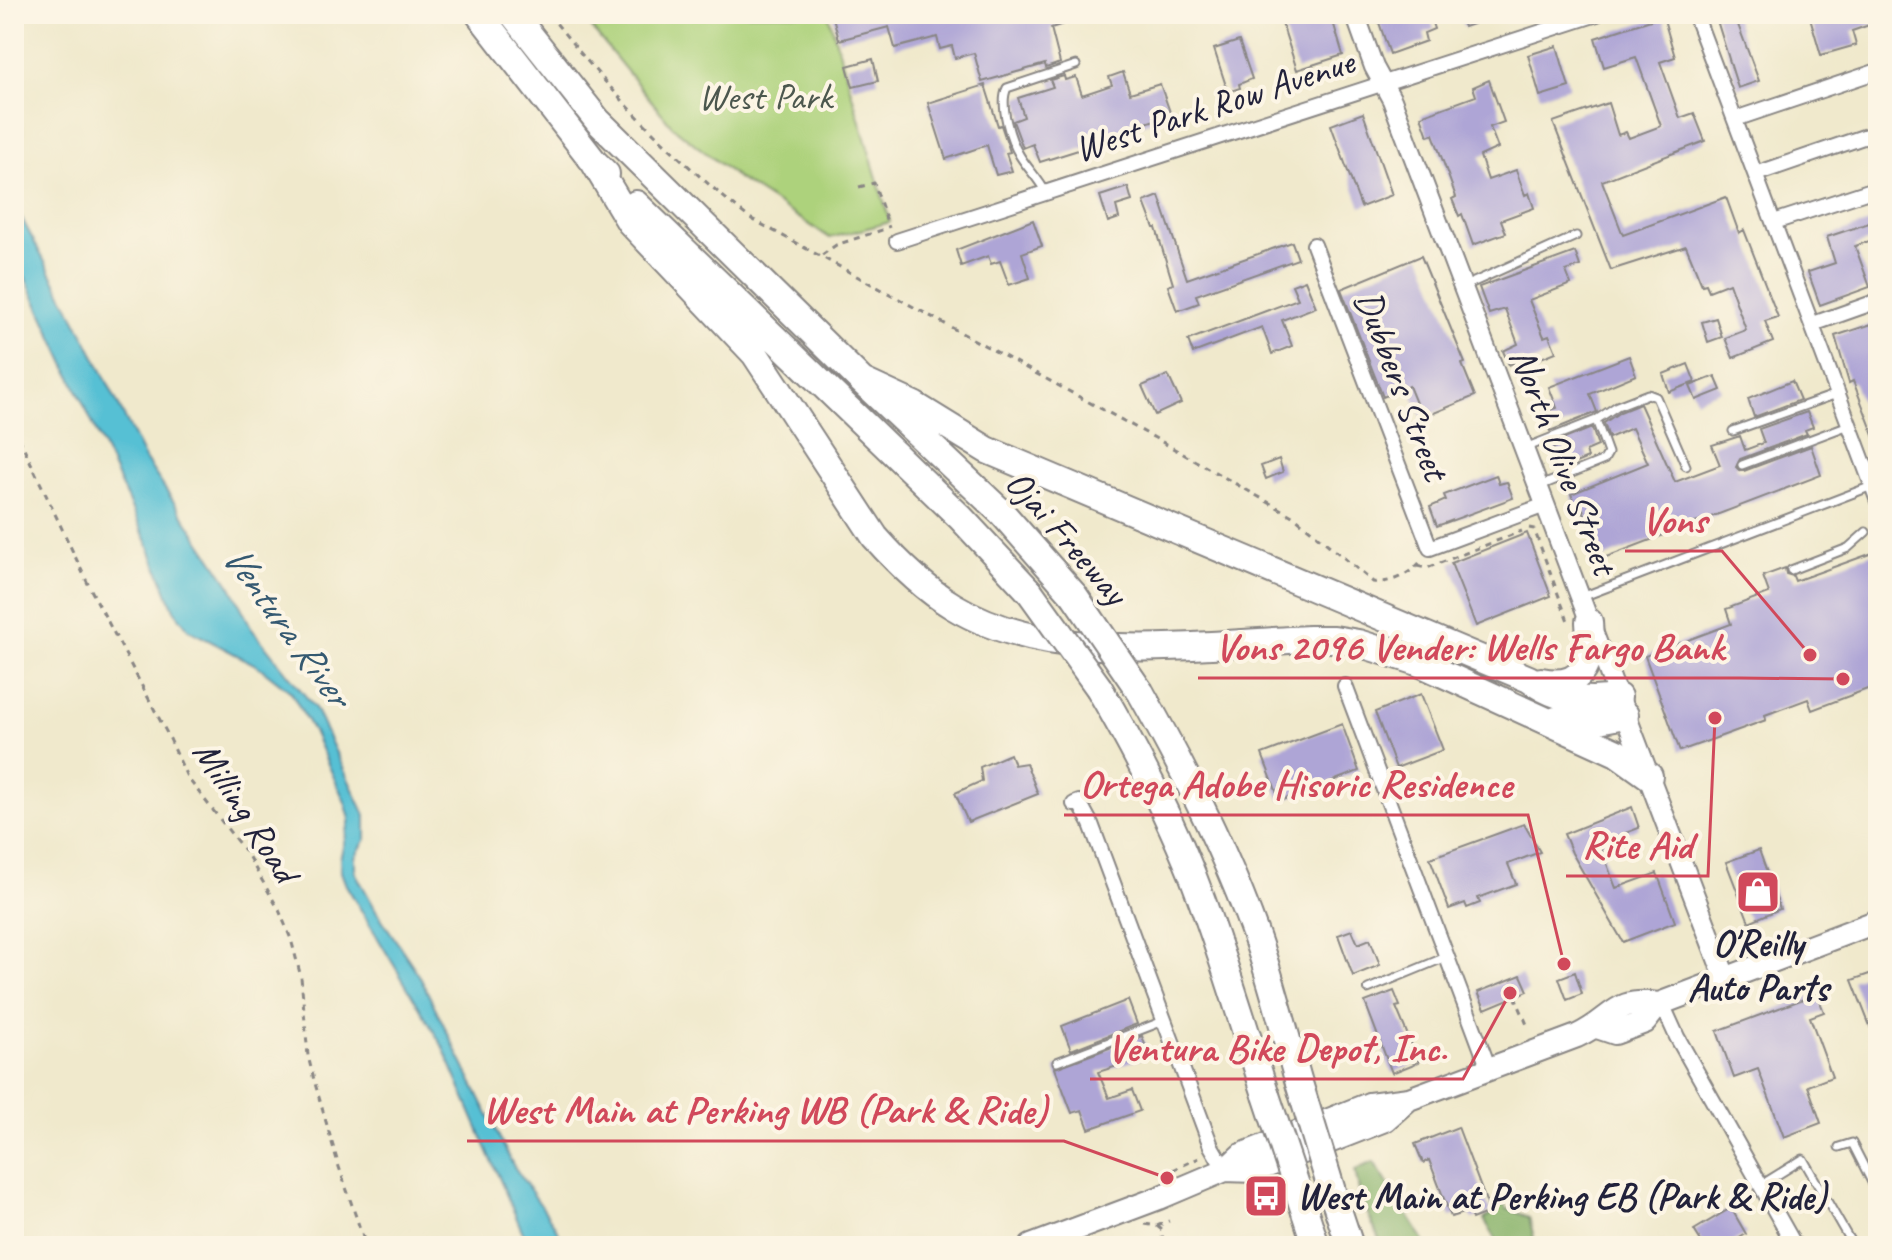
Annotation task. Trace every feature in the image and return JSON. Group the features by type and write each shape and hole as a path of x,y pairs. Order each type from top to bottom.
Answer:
{"highway":[{"name":"Ojai Freeway","path":"479,14 594,162 961,518 1030,592 1099,688 1134,750 1193,877 1316,1246"},
{"name":"Ojai Freeway","path":"513,14 598,121 862,381 1002,513 1074,595 1141,693 1180,762 1250,922 1350,1246"},
{"path":"594,162 630,222 755,354 875,537 899,563 952,605 1008,631 1082,645 1140,646 1309,639 1358,643 1415,661 1617,753 1649,776"},
{"path":"862,381 914,405 987,450 1529,679 1542,688 1582,701 1622,706"},
{"path":"1529,679 1564,683 1585,668 1591,647 1579,616"},
{"path":"1541,719 1593,721 1622,706"}],"main road":[{"name":"North Olive Street","path":"1622,706 1725,977"},
{"path":"1031,1246 1225,1170 1241,1155 1369,1104 1409,1099 1597,1027 1615,1009 1637,1000 1659,1004 1878,921"}],"street":[{"name":"North Olive Street","path":"1355,14 1545,505 1579,616 1622,706"},
{"name":"West Park Row Avenue","path":"893,235 1046,193 1597,14"},
{"path":"1695,14 1850,425 1872,467 1872,486 1878,501"},
{"path":"1735,119 1878,71"},
{"path":"1756,174 1878,132"},
{"path":"1774,222 1878,188"},
{"name":"Dubbers Street","path":"1314,245 1430,548"},
{"path":"1813,324 1878,301"},
{"path":"1430,548 1545,505"},
{"path":"1345,686 1489,1069"},
{"path":"1076,803 1091,824 1213,1152 1225,1170"},
{"path":"1659,1004 1663,1006 1677,1037 1795,1246"}],"lane":[{"path":"1046,193 1019,155 1003,96 1007,88 1076,65"},
{"path":"1463,287 1576,236"},
{"path":"1733,431 1839,393"},
{"path":"1523,449 1596,420 1617,406 1648,394 1656,397 1686,466"},
{"path":"1538,487 1604,460 1608,453 1596,420"},
{"path":"1742,465 1850,425"},
{"path":"1579,616 1872,486"},
{"path":"1791,570 1848,548 1866,532"},
{"path":"1368,989 1446,957"},
{"path":"1057,1062 1166,1020"},
{"path":"1839,1147 1852,1143 1878,1194"},
{"path":"1761,1185 1803,1159 1853,1246"}],"path":[{"path":"549,14 588,65 625,105 695,174 748,217 1296,518 1367,578 1380,583 1389,581 1417,566 1430,548"},
{"path":"821,256 836,245 893,235 874,183 859,187"},
{"name":"Milling Road","path":"14,427 89,586 187,777 247,854 279,910 301,977 308,1056 314,1080 366,1246"},
{"path":"1417,566 1427,568 1532,527 1579,616"},
{"path":"1515,996 1528,1027"},
{"path":"1157,1226 1169,1221"},
{"path":"1133,1226 1157,1226 1162,1230 1163,1246"}],"green space":[{"name":"West Park","path":"580,14 828,14 890,222 830,238 739,179 672,126"},
{"path":"1374,1162 1427,1246 1382,1246 1360,1196 1355,1170"},
{"path":"1504,1203 1507,1209 1529,1217 1535,1243 1530,1246 1500,1246 1484,1219 1493,1213 1492,1207"}],"water":[{"path":"14,204 145,459 231,587 252,629 315,708 366,817 366,839 355,857 355,872 377,912 419,975 513,1165 566,1246 531,1246 526,1240 442,1045 346,885 340,859 350,819 314,733 291,692 258,666 189,630 174,610 148,544 14,253"}],"building":[{"path":"844,14 1060,14 1063,24 1051,28 1060,63 1046,68 1045,64 982,82 974,53 955,58 952,46 940,49 937,37 895,48 889,27 839,40 833,17"},
{"path":"1279,14 1319,14 1320,19 1331,15 1343,55 1297,70"},
{"path":"1376,14 1429,14 1434,29 1424,33 1426,41 1390,54"},
{"path":"1459,14 1496,14 1496,16 1464,27"},
{"path":"1715,14 1734,14 1759,81 1738,88"},
{"path":"1809,14 1878,14 1878,22 1852,31 1856,45 1821,55"},
{"path":"1663,16 1675,57 1660,62 1680,118 1694,113 1705,141 1602,181 1623,235 1726,197 1739,233 1744,230 1778,317 1765,321 1773,342 1733,358 1725,338 1746,330 1729,283 1709,291 1706,284 1702,285 1686,246 1611,270 1553,122 1608,103 1618,135 1626,132 1629,138 1661,126 1636,57 1604,67 1595,38"},
{"path":"1239,41 1252,79 1228,92 1214,49"},
{"path":"1557,46 1569,87 1540,96 1528,55"},
{"path":"873,59 878,81 853,87 847,66"},
{"path":"1123,72 1130,93 1160,84 1171,115 1133,127 1107,141 1040,162 1033,144 1023,148 1013,121 1024,117 1018,98 1053,87 1050,80 1064,76 1065,80 1076,77 1082,95 1112,85 1109,77"},
{"path":"1489,80 1504,122 1490,127 1498,148 1480,156 1488,180 1516,170 1525,195 1529,193 1534,208 1501,220 1506,233 1473,245 1462,214 1459,216 1452,199 1456,197 1433,134 1428,136 1421,116 1476,96 1473,87"},
{"path":"985,85 1010,152 1006,153 1012,171 996,175 987,145 946,159 928,103"},
{"path":"1363,113 1392,195 1361,207 1331,125"},
{"path":"1128,187 1132,201 1116,206 1119,218 1108,222 1100,196"},
{"path":"1159,196 1187,279 1292,242 1298,259 1196,295 1199,303 1177,311 1168,286 1173,284 1156,228 1144,202"},
{"path":"1033,220 1042,246 1022,253 1030,278 1009,285 1000,261 991,264 988,256 961,266 956,250"},
{"path":"1872,222 1878,238 1855,246 1870,287 1820,305 1808,272 1835,263 1827,237"},
{"path":"1575,252 1580,266 1566,271 1571,284 1529,300 1544,337 1549,335 1556,352 1524,365 1522,359 1509,365 1503,351 1518,344 1505,309 1489,314 1479,287"},
{"path":"1421,256 1465,363 1462,364 1475,396 1422,418 1409,386 1383,397 1341,289"},
{"path":"1305,280 1316,307 1282,320 1292,346 1272,354 1262,327 1193,353 1188,340 1298,299 1292,285"},
{"path":"1716,318 1722,337 1708,342 1702,322"},
{"path":"1878,322 1877,443 1853,381 1849,383 1835,336"},
{"path":"1629,356 1636,375 1590,394 1597,412 1550,431 1542,413 1557,408 1549,387"},
{"path":"1688,364 1695,382 1669,392 1663,374"},
{"path":"1168,375 1181,403 1155,415 1142,386"},
{"path":"1715,376 1721,390 1696,400 1690,386"},
{"path":"1792,381 1800,400 1754,417 1748,399"},
{"path":"1640,404 1675,482 1720,465 1712,445 1740,436 1745,450 1764,443 1759,429 1807,412 1813,427 1805,430 1807,434 1740,459 1736,467 1744,471 1811,446 1821,475 1601,559 1583,509 1578,511 1571,494 1648,463 1632,428 1609,438 1604,423"},
{"path":"1592,428 1598,446 1586,451 1588,458 1561,469 1554,443"},
{"path":"1279,459 1283,472 1266,479 1261,466"},
{"path":"1496,475 1499,484 1507,482 1513,498 1437,526 1430,507 1446,500 1444,495"},
{"path":"1527,533 1551,596 1476,626 1451,563"},
{"path":"1878,551 1878,685 1812,710 1808,699 1765,715 1766,720 1680,751 1645,656 1731,624 1726,609 1769,593 1763,576 1785,568 1786,574 1793,576 1795,581"},
{"path":"1421,694 1443,750 1396,768 1375,712"},
{"path":"1342,724 1359,771 1280,801 1262,754"},
{"path":"1010,754 1014,765 1026,763 1038,794 968,822 955,793 982,781 980,767"},
{"path":"1632,807 1639,828 1599,843 1616,888 1657,873 1675,922 1623,942 1564,834"},
{"path":"1524,824 1540,852 1508,864 1516,884 1478,898 1480,903 1467,908 1465,903 1449,909 1430,858"},
{"path":"1759,850 1780,909 1749,922 1726,862"},
{"path":"1352,930 1358,944 1370,939 1380,965 1353,976 1338,935"},
{"path":"1878,971 1878,1044 1877,1044 1852,980"},
{"path":"1575,972 1582,994 1567,1000 1559,978"},
{"path":"1521,975 1528,991 1485,1009 1478,992"},
{"path":"1394,991 1400,1006 1396,1007 1419,1062 1392,1073 1365,1002"},
{"path":"1817,994 1824,1012 1810,1017 1832,1077 1808,1086 1821,1123 1784,1137 1758,1069 1734,1078 1717,1031"},
{"path":"1128,1000 1137,1024 1071,1050 1062,1026"},
{"path":"1142,1036 1149,1056 1098,1072 1109,1098 1132,1090 1140,1111 1089,1129 1082,1110 1072,1113 1055,1068"},
{"path":"1458,1127 1490,1212 1472,1219 1469,1211 1451,1217 1429,1160 1423,1163 1415,1144"},
{"path":"1731,1208 1746,1234 1726,1246 1704,1246 1694,1230"}],"place":[{"name":"Vons","path":"1810,655"},
{"name":"Vons 2096 Vender: Wells Fargo Bank","path":"1843,679"},
{"name":"Rite Aid","path":"1715,718"},
{"name":"O'Reilly Auto Parts","path":"1758,892"},
{"name":"Ortega Adobe Hisoric Residence","path":"1564,964"},
{"name":"Ventura Bike Depot, Inc.","path":"1510,993"},
{"name":"West Main at Perking WB (Park & Ride)","path":"1167,1178"},
{"name":"West Main at Perking EB (Park & Ride)","path":"1266,1196"}],"water label":[{"name":"Ventura River","path":"287,625"}]}
